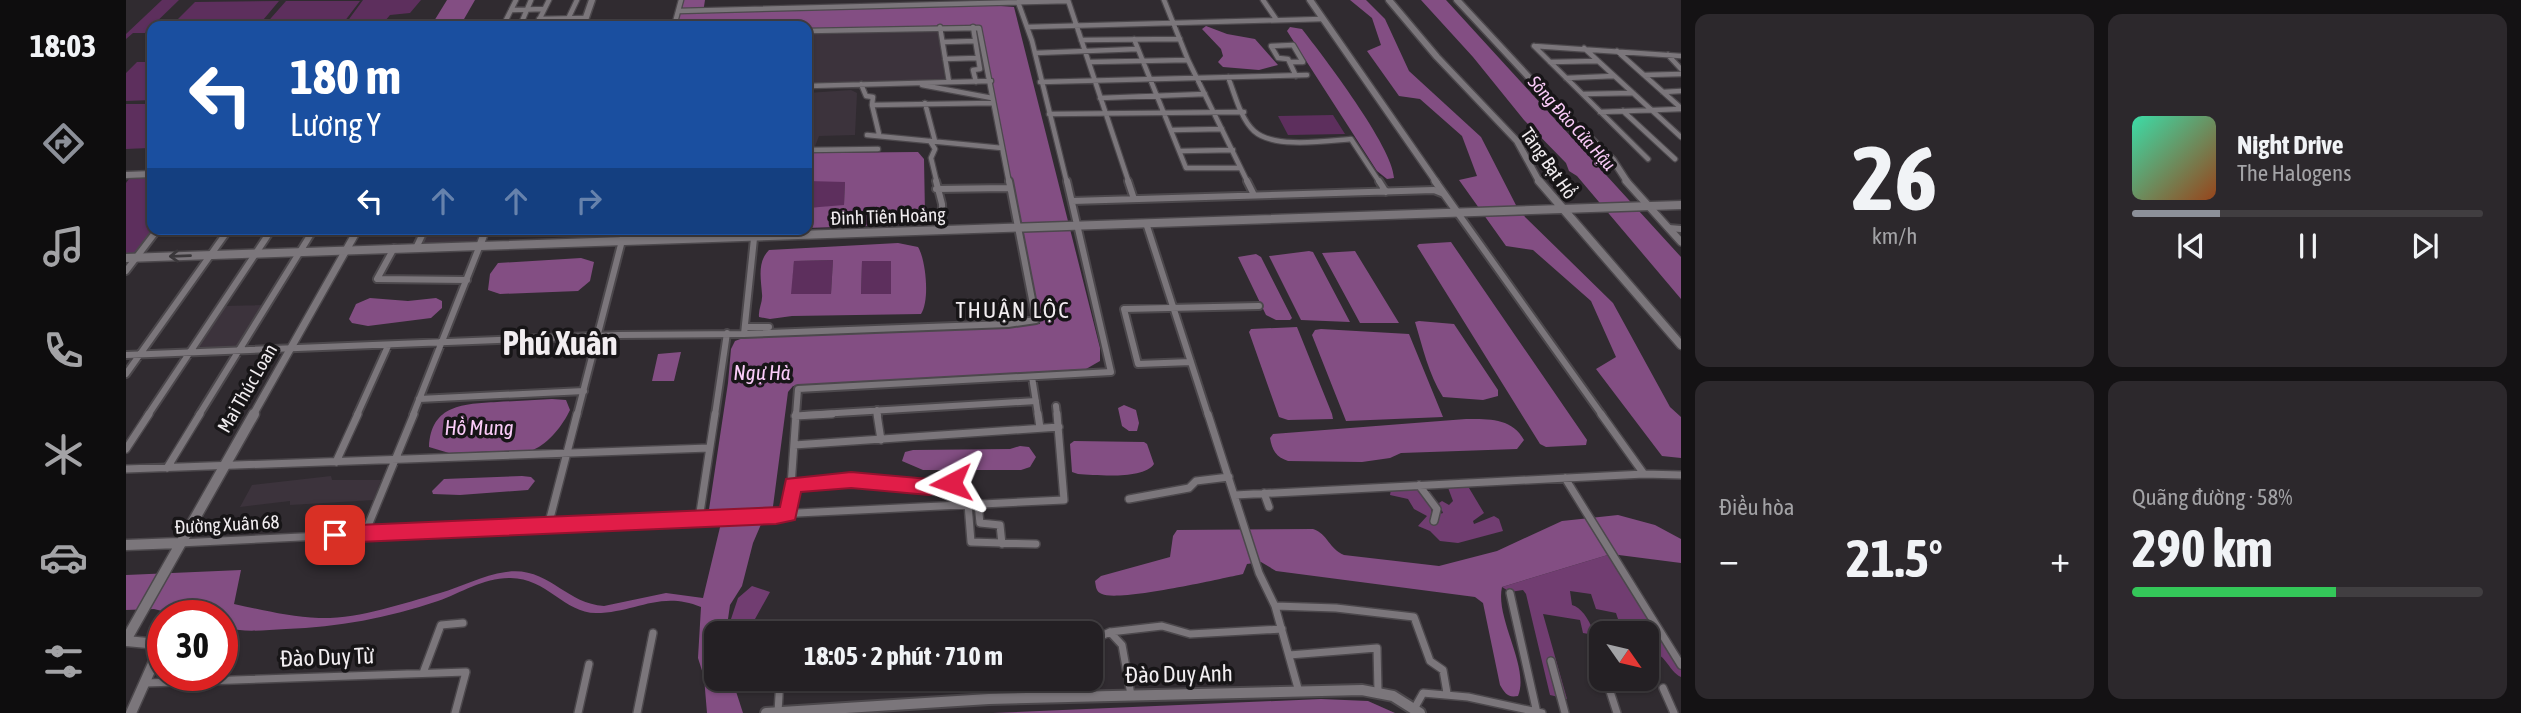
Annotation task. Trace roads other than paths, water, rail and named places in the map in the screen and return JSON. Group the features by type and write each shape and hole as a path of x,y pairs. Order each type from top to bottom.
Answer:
{"main road":[{"name":"Tăng Bạt Hổ","path":"1389,0 1437,57 1517,141 1541,184 1681,345"},
{"path":"1076,226 1681,205"},
{"name":"Đinh Tiên Hoàng","path":"812,232 1076,226"},
{"name":"Đinh Tiên Hoàng","path":"126,258 622,241 722,235"},
{"name":"Đào Duy Anh","path":"766,713 976,699 1378,691 1417,711"}],"street":[{"path":"506,21 516,0"},
{"path":"522,21 531,0"},
{"path":"549,0 540,19 585,18"},
{"path":"568,19 577,0"},
{"path":"584,21 592,0"},
{"path":"676,21 681,0"},
{"path":"706,10 710,0"},
{"path":"792,8 793,0"},
{"path":"826,0 826,7"},
{"path":"858,0 858,6"},
{"path":"679,11 916,2 1068,0 1134,199"},
{"path":"1164,0 1188,60 1254,195"},
{"path":"1263,0 1276,19"},
{"path":"1310,0 1436,188 1444,194 1644,474"},
{"path":"1457,0 1550,100 1613,160 1681,242"},
{"path":"1018,2 1035,53 1111,372 798,389 789,514 1064,500 1056,406"},
{"path":"511,10 544,9"},
{"path":"1027,27 1322,19"},
{"path":"940,27 949,82"},
{"path":"973,27 980,69 973,70 976,82"},
{"path":"126,355 596,336 744,334 1033,321 1036,318 1020,228 979,28 812,31"},
{"path":"1133,39 1186,166 1196,169 1240,168"},
{"path":"1081,40 1180,39"},
{"path":"943,42 975,41"},
{"path":"1041,82 1302,75 1290,62 1288,59 1278,58 1271,46 1293,45 1303,62 1290,62"},
{"path":"1648,159 1534,46 1681,56"},
{"path":"1584,48 1681,136"},
{"path":"1035,53 1138,49"},
{"path":"1617,51 1681,108"},
{"path":"1668,55 1681,71"},
{"path":"945,59 977,58"},
{"path":"1088,62 1188,60"},
{"path":"1550,62 1598,61"},
{"path":"1644,75 1681,71"},
{"path":"1566,78 1614,76"},
{"path":"1228,77 1254,131 1268,139 1282,141 1350,139 1386,192"},
{"path":"812,86 991,81"},
{"path":"915,83 993,100"},
{"path":"861,84 866,96 873,97 872,105 879,134"},
{"path":"1663,92 1681,91"},
{"path":"1582,94 1633,93"},
{"path":"1100,97 1205,94"},
{"path":"872,105 993,100"},
{"path":"925,103 935,149 931,158 936,189 942,204 943,230"},
{"path":"1600,112 1681,108"},
{"path":"1623,111 1675,159"},
{"path":"1049,114 1244,112"},
{"path":"1172,130 1222,129"},
{"path":"867,135 879,134 1002,148"},
{"path":"812,150 878,149"},
{"path":"1181,151 1233,149"},
{"path":"127,176 147,174"},
{"path":"936,189 1010,188"},
{"path":"1072,201 1386,192 1436,188"},
{"path":"1146,223 1259,573 1275,606 1299,692"},
{"path":"1669,228 1681,229"},
{"path":"126,271 154,235"},
{"path":"126,374 225,235"},
{"path":"126,449 268,235"},
{"path":"167,468 310,235"},
{"name":"Mai Thúc Loan","path":"126,641 355,235"},
{"path":"416,247 422,235"},
{"path":"365,533 484,235"},
{"path":"548,526 624,235"},
{"path":"744,334 755,235"},
{"path":"394,248 377,279 467,279"},
{"path":"1191,362 1138,365 1124,309 1259,306"},
{"path":"746,327 769,327"},
{"path":"703,519 709,448 727,333"},
{"path":"336,462 388,346"},
{"path":"1032,377 1040,428"},
{"path":"419,399 584,391"},
{"path":"795,416 1036,401"},
{"path":"877,410 881,440"},
{"path":"794,445 1059,427"},
{"path":"126,469 709,448"},
{"path":"1235,495 1644,474 1681,475"},
{"path":"1129,499 1189,488 1196,481 1229,477"},
{"path":"1565,478 1681,666"},
{"path":"792,484 851,480 929,487 950,484 953,479 965,479"},
{"path":"1419,485 1437,509 1434,521"},
{"path":"1264,493 1269,507"},
{"path":"968,504 969,541 1036,544"},
{"path":"978,504 980,523 1000,525 1002,544"},
{"name":"Đường Xuân 68","path":"126,545 789,514"},
{"path":"1417,711 1423,693 1447,693 1535,712 1510,593"},
{"path":"1275,606 1336,608 1414,617 1430,661 1443,670 1447,693"},
{"path":"423,673 441,625 463,623"},
{"path":"1103,635 1162,626 1189,634 1282,629"},
{"path":"1110,632 1122,645 1131,695"},
{"path":"637,713 653,633"},
{"path":"126,641 150,641 158,644 160,648 131,713"},
{"path":"1289,655 1377,648 1378,691"},
{"path":"1551,662 1565,713"},
{"path":"578,713 589,664"},
{"name":"Đào Duy Từ","path":"146,683 466,672 454,713"},
{"path":"1663,688 1674,713"},
{"path":"778,712 779,691"},
{"path":"1610,691 1617,713"}],"water":[{"path":"447,0 475,0 463,21 434,21"},
{"name":"Ngự Hà","path":"684,0 705,0 703,13 988,5 1014,7 1100,348 1100,361 1086,369 793,386 788,392 772,514 762,522 753,543 742,586 730,605 728,621 704,621 704,677 698,658 701,607 686,602 660,601 596,613 574,607 534,583 522,579 509,578 481,583 438,601 363,621 305,628 238,630 238,605 276,613 334,618 380,610 506,572 534,574 578,599 604,606 666,593 703,598 721,523 708,516 731,349 735,341 743,338 1040,324 979,27 812,29 812,21 678,21"},
{"path":"1350,0 1366,0 1385,19 1409,71 1481,137 1519,211 1613,303 1670,407 1681,417 1681,458 1662,456 1596,369 1616,357 1591,301 1533,250 1506,246 1459,180 1477,176 1462,136 1420,99 1399,96 1367,51 1381,45 1372,18"},
{"path":"1421,0 1446,0 1681,257 1681,299 1577,176 1569,171 1566,163 1524,120 1473,57"},
{"path":"1206,26 1227,34 1255,39 1278,65 1259,70 1223,67 1218,62 1223,56 1221,49 1202,29"},
{"path":"1290,27 1302,29 1356,102 1382,145 1394,178 1387,179 1377,171 1287,31"},
{"path":"918,152 924,159 925,214 920,224 812,228 812,208 844,205 845,182 812,181 812,153"},
{"path":"1451,242 1587,440 1586,445 1546,447 1540,444 1417,246"},
{"path":"898,243 918,247 926,280 924,308 921,314 792,316 770,319 759,317 762,297 761,265 769,250","holes":["833,260 831,294 791,294 794,261","862,261 891,261 891,294 861,294"]},
{"path":"1355,251 1399,323 1360,323 1322,253"},
{"path":"1313,252 1350,322 1301,320 1269,256"},
{"path":"1256,254 1261,257 1292,318 1290,320 1276,320 1266,315 1238,257"},
{"path":"581,258 594,262 590,281 578,291 500,294 488,290 490,274 498,263"},
{"path":"370,298 408,301 436,298 442,301 442,308 431,318 368,326 352,323 349,319 356,304"},
{"path":"1415,322 1454,324 1498,390 1498,396 1483,400 1443,397 1426,360"},
{"path":"1297,327 1333,419 1288,420 1279,417 1249,332 1251,329"},
{"path":"1315,330 1409,334 1443,417 1346,421 1312,335"},
{"path":"681,352 674,381 652,381 658,354"},
{"name":"Hồ Mung","path":"566,400 570,410 555,433 533,450 449,453 429,447 436,422 451,409 473,404"},
{"path":"1124,405 1136,410 1139,423 1137,431 1129,431 1122,426 1118,408"},
{"path":"1466,419 1499,421 1513,427 1524,440 1517,449 1401,453 1390,458 1362,462 1288,461 1275,453 1270,438 1273,434"},
{"path":"1074,441 1144,442 1154,464 1148,469 1130,474 1078,474 1072,472 1070,444"},
{"path":"1029,447 1036,457 1030,467 1021,470 923,470 902,461 905,452 913,450 1010,449"},
{"path":"531,477 535,481 528,490 460,495 433,494 432,491 444,479"},
{"path":"1618,515 1655,525 1681,539 1681,563 1611,554 1502,587 1503,613 1520,671 1518,696 1509,696 1500,685 1483,603 1475,597 1276,571 1261,562 1247,564 1243,574 1128,595 1102,594 1097,591 1095,581 1101,576 1170,557 1173,536 1177,530 1313,529 1344,555 1439,566 1497,551 1562,521"},
{"name":"Ngự Hà","path":"241,570 235,600 147,600 147,609 126,610 126,575"},
{"name":"Ngự Hà","path":"705,691 736,691 743,713 707,713"},
{"path":"1321,699 1368,701 1395,713 993,713"}],"district":[{"name":"THUẬN LỘC","path":"1013,310"},
{"name":"Phú Xuân","path":"560,343"}],"water label":[{"name":"Sông Đào Cửa Hậu","path":"1572,123"}]}
